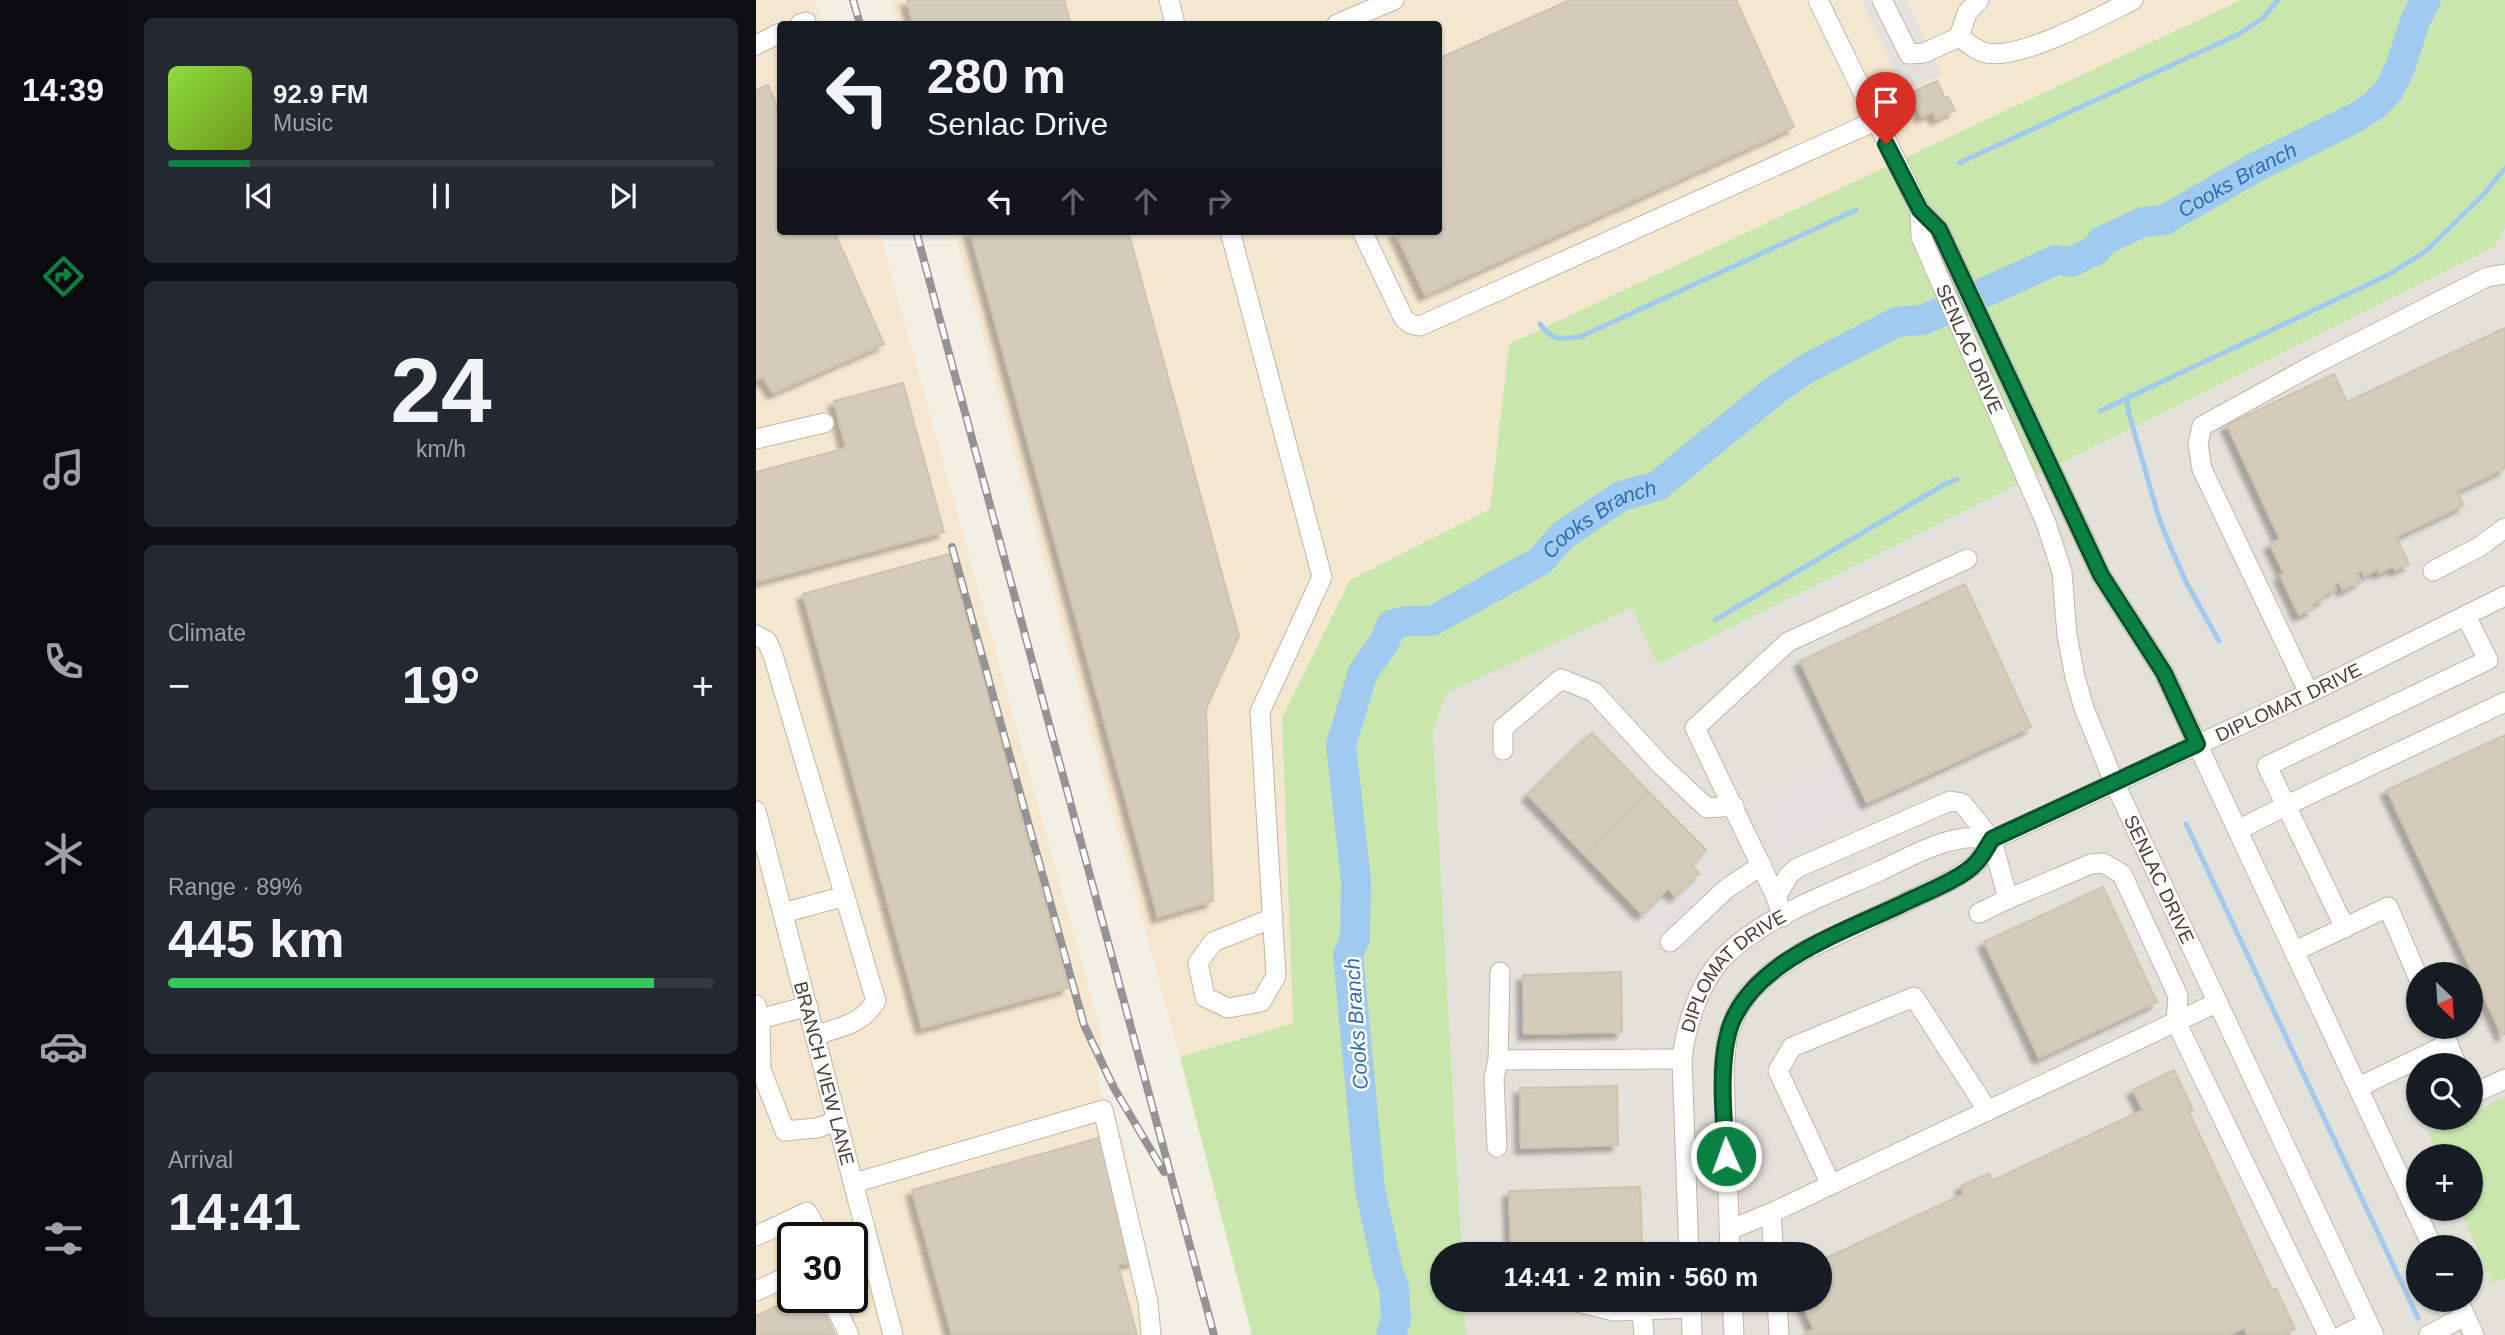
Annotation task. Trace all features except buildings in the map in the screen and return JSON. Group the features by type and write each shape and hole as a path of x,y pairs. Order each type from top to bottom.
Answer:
{"street":[{"path":"1169,0 1174,21"},
{"path":"1344,21 1394,0"},
{"name":"SENLAC DRIVE","path":"1818,0 1920,210 1939,229 2101,575 2159,664 2427,1235"},
{"path":"1882,0 1909,54 1924,53 1959,37 1966,13 1979,0"},
{"path":"1959,37 1983,53 2000,55 2057,37 2133,0"},
{"path":"756,45 777,34"},
{"path":"1364,235 1404,319 1420,326 1875,121"},
{"name":"SENLAC DRIVE","path":"1920,210 1921,237 2046,523 2062,572 2067,635 2084,708 2114,782 2371,1329"},
{"path":"1231,235 1322,577 1260,712 1273,918 1276,976 1261,1002 1228,1009 1205,997 1198,963 1213,942 1273,918"},
{"path":"2309,693 2202,469 2198,444 2202,426 2313,365 2487,277 2505,274"},
{"path":"756,439 824,423"},
{"path":"2432,571 2479,547 2505,527"},
{"path":"1783,916 1762,865 1695,728 1788,642 1967,559"},
{"name":"DIPLOMAT DRIVE","path":"1689,1242 1682,1059 1685,1037 1707,980 1721,960 1755,932 1783,916 1928,849 1966,838 1992,839 2309,693 2505,596"},
{"path":"2345,928 2267,766 2496,656 2466,616"},
{"path":"756,635 767,641 773,655 876,1000 867,1015 853,1023 815,1035"},
{"path":"1503,750 1503,728 1561,679 1594,692 1660,764 1707,808 1734,806"},
{"path":"2238,830 2505,702"},
{"path":"1776,897 1789,875 1797,868 1950,802 1962,803 1992,839 2008,899"},
{"name":"BRANCH VIEW LANE","path":"756,811 764,869 783,913 893,1335"},
{"name":"DIPLOMAT DRIVE","path":"1729,1242 1724,1068 1727,1037 1737,1011 1749,993 1770,973 1802,952 1952,880 1976,864 1992,839"},
{"path":"1979,913 2091,864 2103,863 2122,874 2178,996 2176,1022 2328,1335"},
{"path":"1670,942 1726,889 1762,865"},
{"path":"783,913 845,896"},
{"path":"2295,951 2388,907 2412,962"},
{"path":"1496,1147 1494,1078 1499,1060 1500,972"},
{"path":"1831,1185 1778,1071 1792,1047 1914,997 1988,1111"},
{"path":"1729,1230 1771,1213 2218,1002"},
{"path":"808,1006 758,1012 761,1070 785,1131 817,1128 837,1121"},
{"path":"2359,1087 2436,1040"},
{"path":"1499,1060 1682,1059"},
{"path":"2483,1090 2505,1079"},
{"path":"854,1183 1103,1110 1148,1302 1151,1335"},
{"path":"786,1222 807,1212 813,1222"},
{"path":"1771,1213 1773,1242"},
{"path":"756,1236 777,1226"},
{"path":"756,1291 777,1281"},
{"path":"1642,1312 1644,1335"},
{"path":"1691,1312 1692,1335"},
{"path":"1733,1312 1734,1335"},
{"path":"1778,1312 1779,1335"},
{"path":"2429,1335 2456,1312"},
{"path":"2463,1312 2474,1335"},
{"path":"839,1313 849,1335"},
{"path":"2343,1335 2371,1329"}],"shaded area":[{"path":"756,0 815,0 821,21 777,21 777,235 880,235 1102,1036 1097,1083 1124,1142 1161,1335 756,1335"},
{"path":"891,0 2241,0 1509,344 1490,509 1350,580 1282,718 1293,1023 1180,1057 955,235 1442,235 1442,21 897,21"},
{"path":"1861,0 1906,0 1942,74 1905,93"},
{"path":"2505,228 2505,1335 1466,1335 1465,1312 1832,1312 1832,1242 1461,1242 1433,731 1447,693 1631,608 1659,664 2495,248"},
{"path":"1838,764 1864,816 1789,852 1786,847 1774,852 1756,814 1768,809 1763,799"},
{"path":"1710,867 1743,902 1682,960 1672,951 1669,952 1642,922 1668,897 1674,902"}],"green space":[{"path":"2241,0 2505,0 2505,228 2495,247 1658,664 1631,608 1447,693 1433,731 1461,1242 1430,1242 1430,1312 1465,1312 1466,1335 1252,1335 1180,1057 1293,1023 1282,718 1350,580 1490,509 1509,344"},
{"path":"2505,1097 2505,1278 2492,1283 2483,1262 2483,1235 2471,1235 2465,1221 2483,1221 2483,1144 2433,1144 2428,1133 2434,1130 2483,1130 2483,1107"}],"waterway":[{"path":"1959,163 2237,35 2262,19 2278,0"},
{"name":"Cooks Branch","path":"1391,1335 1396,1319 1394,1287 1370,1189 1348,955 1355,938 1356,881 1341,745 1363,672 1385,641 1391,625 1407,621 1432,621 1540,561 1563,535 1621,496 1657,486 1774,391 1806,369 1897,322 1923,320 2056,260 2071,262 2096,250 2102,241 2143,222 2164,220 2258,166 2355,118 2375,105 2389,90 2400,68 2415,21 2426,0"},
{"path":"2100,411 2386,276 2426,251 2485,193 2505,168"},
{"path":"1540,324 1553,337 1580,337 1856,210"},
{"path":"2131,395 2127,401 2128,410 2159,518 2186,582 2219,641"},
{"path":"1715,620 1957,479"},
{"path":"2186,824 2418,1318"}],"railway":[{"path":"853,0 859,21"},
{"path":"917,235 1214,1335"},
{"path":"952,547 1084,1025 1114,1088 1164,1172"}],"route":[{"path":"1726,1156 1724,1068 1727,1037 1737,1011 1749,993 1770,973 1802,952 1952,880 1976,864 1992,839 2197,744 2164,673 2101,575 1939,229 1920,210 1886,144"}]}
